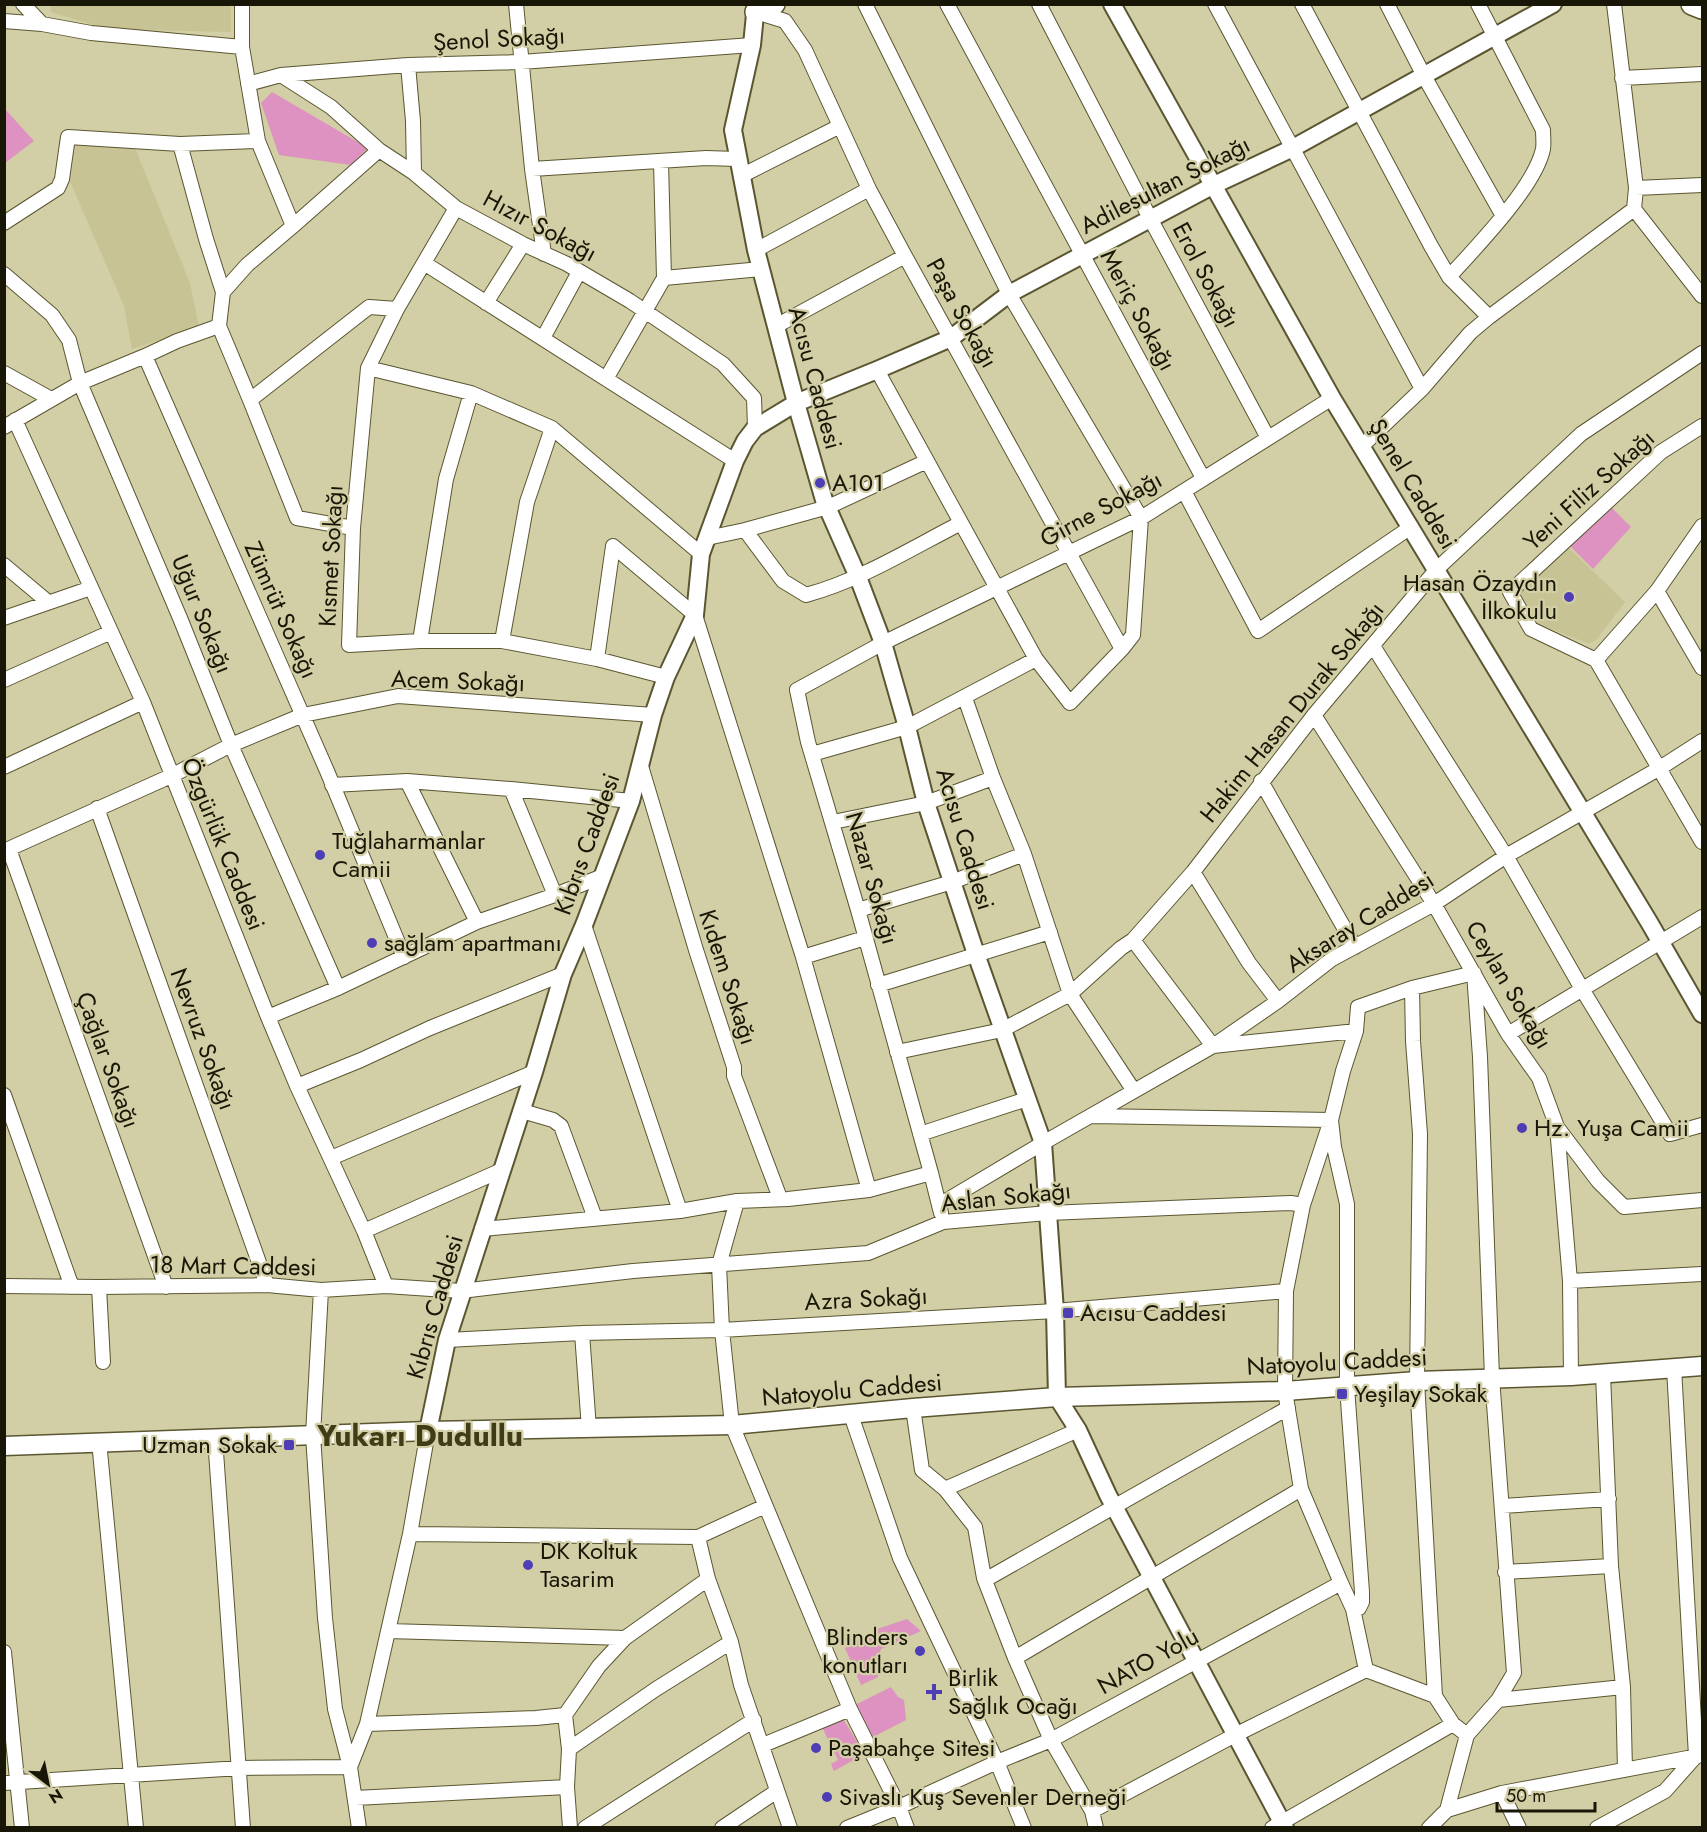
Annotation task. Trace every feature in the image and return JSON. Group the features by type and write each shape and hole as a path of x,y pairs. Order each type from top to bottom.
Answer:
{"main road":[{"path":"1692,4 1702,8"},
{"name":"Natoyolu Caddesi","path":"4,1446 428,1431 732,1425 1057,1397 1286,1400 1347,1388 1417,1381 1571,1376 1702,1366"}],"street":[{"path":"23,4 42,24"},
{"path":"242,4 242,47 258,141 293,226"},
{"path":"516,4 532,169 544,255"},
{"path":"865,4 1009,294 1141,518 1132,635 1122,649 1070,703 1036,659 878,370"},
{"name":"Meriç Sokağı","path":"947,4 1203,478"},
{"name":"Erol Sokağı","path":"1039,4 1268,438"},
{"name":"Şenel Caddesi","path":"1112,4 1332,398 1437,569 1702,1014"},
{"path":"1215,4 1422,389"},
{"path":"1302,4 1449,277 1489,317"},
{"path":"1387,4 1424,76 1503,216"},
{"path":"1449,277 1503,216 1535,170 1543,148 1543,130 1478,4"},
{"name":"Adilesultan Sokağı","path":"796,403 951,338 1009,294 1082,253 1151,220 1214,185 1293,148 1553,4"},
{"path":"1614,4 1636,188 1634,209 1702,296"},
{"name":"Acısu Caddesi","path":"762,7 733,130 756,250 796,403 828,507 883,643 926,803 1002,1030 1043,1143 1055,1311 1057,1397"},
{"name":"Paşa Sokağı","path":"762,7 785,21 805,50 869,189 904,256 1122,649"},
{"path":"4,21 42,24 91,33 242,47"},
{"name":"Şenol Sokağı","path":"248,84 281,75 408,65 521,62 752,45"},
{"path":"408,65 413,121 414,173"},
{"path":"1622,78 1702,74"},
{"name":"Hızır Sokağı","path":"281,75 331,107 379,150 414,173 456,208 630,301 723,364 754,398 755,428"},
{"path":"741,176 840,126"},
{"path":"4,223 58,188 62,179 68,137 180,144 258,141"},
{"path":"180,144 223,292 219,326 297,518 353,528"},
{"path":"223,292 247,265 379,150"},
{"path":"532,169 706,158 737,159"},
{"path":"606,379 664,278 661,162"},
{"path":"1636,188 1702,184"},
{"path":"756,250 869,189"},
{"name":"Kısmet Sokağı","path":"456,208 397,309 369,368 353,528 349,645 420,641 502,641 597,659 666,677"},
{"path":"1362,446 1422,389 1470,333 1634,209"},
{"path":"486,303 523,244"},
{"path":"776,326 904,256"},
{"path":"424,263 735,460"},
{"path":"664,278 761,269"},
{"path":"543,339 579,272"},
{"name":"Uğur Sokağı","path":"4,274 58,322 69,340 80,384 180,618 231,745 338,988"},
{"path":"250,400 369,307 397,309"},
{"path":"10,423 80,384 177,341 219,326"},
{"name":"Hakim Hasan Durak Sokağı","path":"897,1052 1002,1030 1071,994 1133,940 1193,872 1256,792 1261,781 1294,744 1314,715 1437,569 1581,434 1702,353"},
{"name":"Zümrüt Sokağı","path":"145,356 303,715 404,957"},
{"path":"369,368 471,393 552,428 704,546 745,530 828,507 927,461"},
{"path":"4,373 51,399"},
{"path":"420,641 446,479 471,393"},
{"name":"Girne Sokağı","path":"883,643 1141,518 1332,398"},
{"name":"Kıbrıs Caddesi","path":"428,1431 447,1340 461,1292 522,1111 563,974 631,801 653,715 666,677 695,615 704,546 735,460 745,441 755,428 796,403"},
{"name":"Özgürlük Caddesi","path":"10,423 91,588 143,702 268,1017 364,1231 386,1286"},
{"name":"Yeni Filiz Sokağı","path":"1596,660 1531,629 1510,592 1661,452 1702,426"},
{"path":"502,641 526,502 552,428"},
{"path":"1184,491 1258,631 1411,527"},
{"path":"745,530 783,581 806,596 858,577 961,523"},
{"path":"1702,526 1657,591 1596,660 1702,842"},
{"path":"597,659 613,546 695,615 803,957 869,1190"},
{"path":"4,565 48,602"},
{"path":"4,618 91,588"},
{"path":"1657,591 1702,668"},
{"path":"4,680 111,632"},
{"name":"Nazar Sokağı","path":"883,643 797,690 812,754 858,910 944,1222"},
{"path":"1372,646 1506,856 1582,989 1670,1134 1702,1125"},
{"path":"812,754 907,727 1036,659"},
{"name":"Acem Sokağı","path":"7,850 171,776 231,745 303,715 398,696 653,715"},
{"path":"965,698 993,778 1024,854 1071,994 1134,1091"},
{"path":"4,767 143,702"},
{"name":"Ceylan Sokağı","path":"1314,715 1434,904 1508,1034 1539,1077 1557,1127 1598,1181 1624,1207 1702,1200"},
{"name":"Aksaray Caddesi","path":"939,1205 1213,1046 1332,960 1434,904 1506,856 1660,768 1702,741"},
{"name":"Kıdem Sokağı","path":"641,766 689,929 734,1067 734,1076 780,1198"},
{"path":"833,822 926,803 993,778"},
{"path":"407,781 477,922"},
{"path":"332,785 407,781 631,801"},
{"path":"1261,781 1355,947"},
{"path":"511,789 555,895"},
{"name":"Nevruz Sokağı","path":"96,808 267,1284"},
{"name":"Çağlar Sokağı","path":"7,850 166,1287"},
{"path":"858,910 952,882 1024,854"},
{"path":"1193,872 1249,963 1278,1000"},
{"path":"268,1017 338,988 477,922 603,876"},
{"path":"1508,1034 1702,917"},
{"path":"584,925 680,1211"},
{"path":"879,985 1050,932"},
{"path":"803,957 865,938"},
{"path":"1133,940 1213,1046 1356,1031"},
{"path":"1366,1670 1353,1610 1301,1489 1286,1400 1286,1291 1303,1204 1331,1120 1356,1031 1358,1007 1412,988 1474,973 1480,1058 1491,1377 1514,1673 1498,1700 1467,1736 1447,1810"},
{"path":"297,1086 352,1064 430,1028 563,974"},
{"path":"1412,988 1413,1041 1420,1134 1417,1381 1435,1696 1453,1724 1467,1736"},
{"path":"331,1158 534,1072"},
{"path":"4,1095 72,1287"},
{"path":"920,1134 1027,1099"},
{"path":"522,1111 553,1120 561,1126 595,1218"},
{"path":"1091,1116 1331,1120"},
{"path":"1331,1120 1334,1147 1347,1204 1347,1388 1362,1592 1362,1602 1359,1608 1353,1610"},
{"path":"1557,1127 1570,1281 1571,1376"},
{"path":"364,1231 502,1170"},
{"path":"482,1229 680,1211 737,1201 869,1190 931,1173"},
{"path":"737,1201 719,1265 722,1330 732,1425 850,1709 908,1827"},
{"name":"Aslan Sokağı","path":"461,1292 633,1271 868,1253 944,1222 1048,1213 1303,1204"},
{"path":"1570,1281 1702,1274"},
{"name":"18 Mart Caddesi","path":"4,1286 166,1287 267,1284 321,1290 386,1286 461,1292"},
{"path":"99,1287 103,1362"},
{"path":"321,1290 313,1435 325,1618 335,1709 350,1767 359,1827"},
{"name":"Azra Sokağı","path":"447,1340 582,1333 722,1330 1055,1311 1286,1291"},
{"path":"582,1333 589,1429"},
{"path":"1597,1827 1665,1791 1699,1755 1674,1368"},
{"path":"1603,1374 1611,1566 1623,1687 1625,1770"},
{"path":"1057,1397 1078,1430 1114,1507 1237,1734 1280,1826 1453,1724"},
{"path":"985,1580 1114,1507 1286,1400"},
{"path":"913,1408 922,1470 945,1489 975,1527 985,1580 1015,1658 1051,1740 1092,1811 1096,1827"},
{"path":"851,1415 900,1558 997,1762 1024,1827"},
{"path":"945,1489 1078,1430"},
{"path":"350,1767 366,1724 388,1631 410,1534 428,1431"},
{"path":"215,1438 243,1827"},
{"path":"99,1441 135,1827"},
{"path":"1015,1658 1301,1489"},
{"path":"1502,1506 1610,1499"},
{"path":"410,1534 698,1537 765,1506"},
{"path":"698,1537 708,1579 731,1642 741,1685 790,1827"},
{"path":"1505,1572 1611,1566"},
{"path":"570,1827 567,1787 569,1749 565,1715 599,1666 625,1638 708,1579"},
{"name":"NATO Yolu","path":"847,1827 899,1807 1051,1740 1341,1583"},
{"path":"388,1631 625,1638"},
{"path":"569,1749 656,1689 731,1642"},
{"path":"4,1652 11,1782 22,1827"},
{"path":"1092,1811 1237,1734 1366,1670 1435,1696"},
{"path":"1498,1700 1623,1687"},
{"path":"763,1745 850,1709"},
{"path":"366,1724 565,1715"},
{"path":"585,1827 754,1720"},
{"path":"1429,1827 1447,1810 1502,1793 1699,1755"},
{"path":"11,1782 240,1768 350,1767"},
{"path":"356,1798 567,1787"},
{"path":"722,1827 777,1791"},
{"path":"1502,1793 1520,1827"}],"shaded area":[{"path":"52,4 231,5 231,32 108,29 50,12"},
{"path":"272,92 368,148 351,165 279,155 261,103"},
{"path":"5,109 34,141 5,163"},
{"path":"76,142 135,148 190,283 199,327 132,349 124,306 70,181"},
{"path":"1611,507 1631,527 1593,569 1570,546"},
{"name":"Hasan Özaydın İlkokulu","path":"1569,548 1625,602 1596,640 1589,644 1536,623 1519,600 1520,593"},
{"path":"907,1619 921,1631 881,1649 877,1662 878,1677 861,1685 845,1648 874,1630"},
{"path":"891,1687 898,1697 904,1700 906,1720 873,1737 855,1705"},
{"path":"842,1717 859,1745 859,1757 834,1771 831,1764 838,1760 821,1725"}],"place":[{"name":"A101","path":"820,483"},
{"name":"Hasan Özaydın İlkokulu","path":"1569,597"},
{"name":"Tuğlaharmanlar Camii","path":"320,855"},
{"name":"sağlam apartmanı","path":"372,943"},
{"name":"Hz. Yuşa Camii","path":"1522,1128"},
{"name":"Acısu Caddesi","path":"1068,1313"},
{"name":"Yeşilay Sokak","path":"1342,1394"},
{"name":"Uzman Sokak","path":"289,1445"},
{"name":"DK Koltuk Tasarim","path":"528,1565"},
{"name":"Blinders konutları","path":"920,1651"},
{"name":"Birlik Sağlık Ocağı","path":"934,1692"},
{"name":"Paşabahçe Sitesi","path":"816,1748"},
{"name":"Sivaslı Kuş Sevenler Derneği","path":"827,1797"}],"district":[{"name":"Yukarı Dudullu","path":"420,1436"}]}
